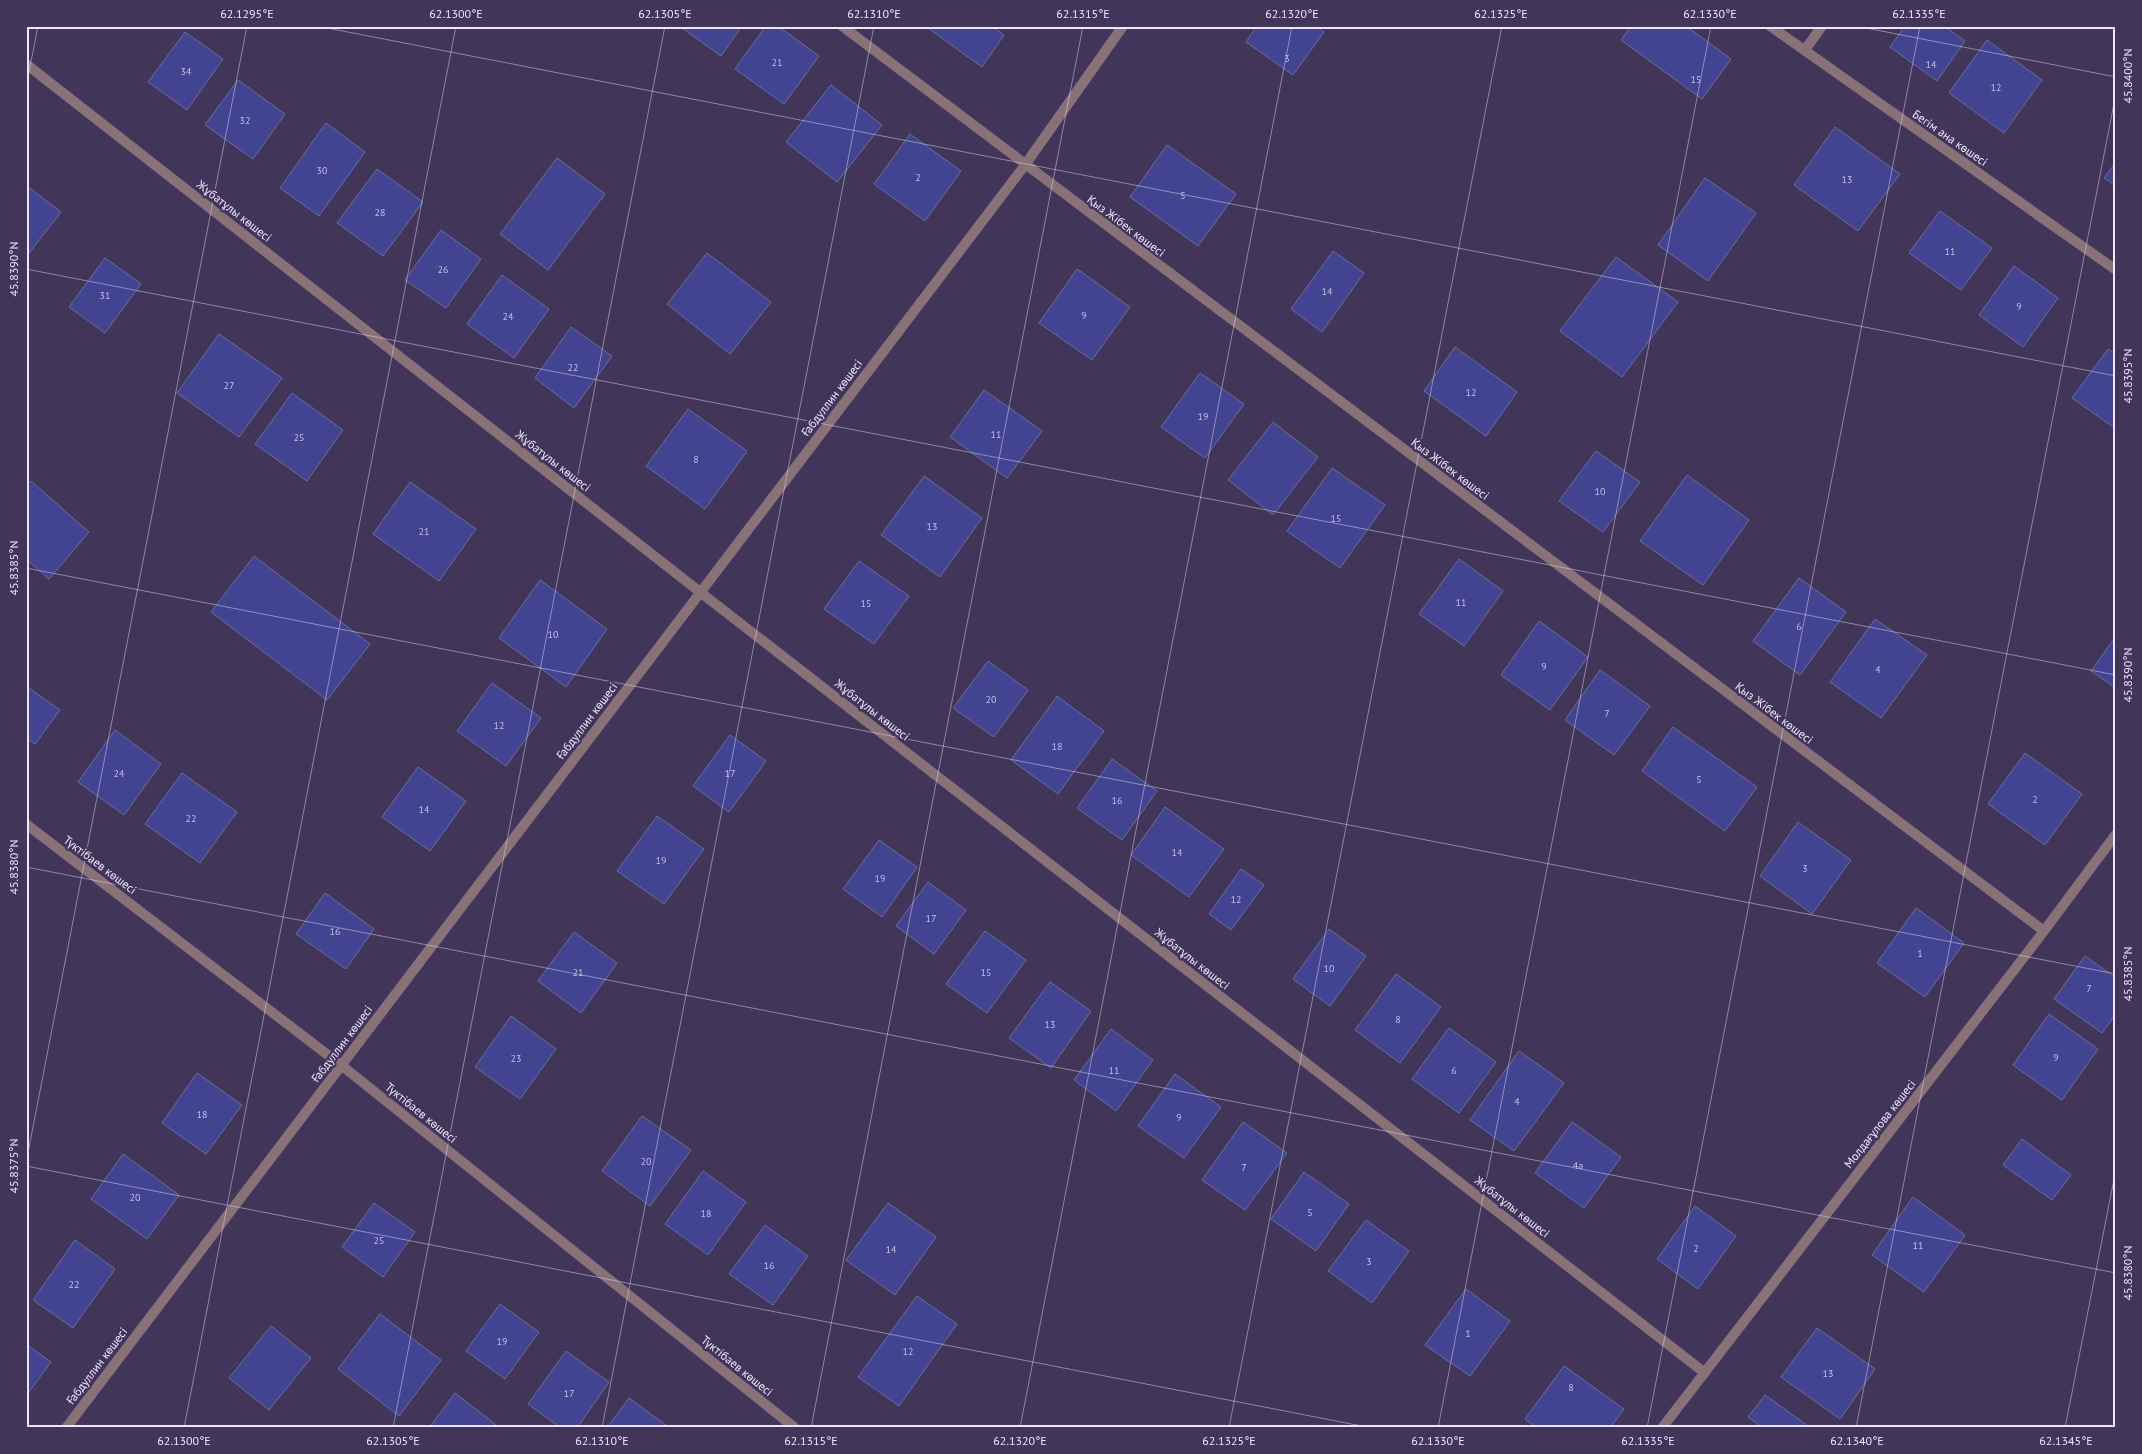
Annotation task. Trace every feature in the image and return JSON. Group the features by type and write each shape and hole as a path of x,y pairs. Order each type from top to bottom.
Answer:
{"street":[{"name":"Қыз Жібек көшесі","path":"842,26 1024,166 2044,931"},
{"name":"Ғабдуллин көшесі","path":"66,1428 1024,166 1123,26"},
{"name":"Бегім ана көшесі","path":"1770,26 2116,270"},
{"path":"1805,50 1822,26"},
{"name":"Жұбатұлы көшесі","path":"26,64 700,592 1705,1373"},
{"name":"Түктібаев көшесі","path":"26,824 341,1065 795,1428"},
{"name":"Молдағұлова көшесі","path":"1662,1428 2044,931 2116,834"}],"building":[{"path":"679,26 742,26 721,56"},
{"path":"766,26 778,26 819,56 784,104 735,69"},
{"path":"930,26 992,26 1004,35 982,67 928,28"},
{"path":"1257,26 1316,26 1324,32 1293,75 1246,42"},
{"path":"1631,26 1686,26 1731,59 1702,99 1621,40"},
{"path":"1905,26 1944,26 1965,41 1937,81 1890,47"},
{"path":"185,32 223,59 187,110 148,82"},
{"path":"1987,40 2042,80 2004,133 1949,93"},
{"path":"238,80 285,114 253,159 205,125"},
{"path":"831,85 882,125 837,182 786,142"},
{"path":"326,123 365,152 319,216 280,188"},
{"path":"1835,127 1900,174 1858,231 1794,185"},
{"path":"910,134 961,171 925,221 874,184"},
{"path":"1167,145 1236,194 1198,246 1130,197"},
{"path":"557,158 605,194 548,270 500,234"},
{"path":"2116,162 2116,186 2104,178"},
{"path":"377,169 423,202 383,256 337,223"},
{"path":"1705,178 1756,213 1708,281 1658,245"},
{"path":"26,185 61,212 26,257"},
{"path":"1940,211 1992,248 1961,290 1909,253"},
{"path":"441,230 481,259 446,308 405,280"},
{"path":"1333,251 1364,273 1322,332 1291,309"},
{"path":"707,253 771,302 730,354 667,304"},
{"path":"1616,257 1678,302 1622,377 1560,331"},
{"path":"105,258 141,284 105,333 69,307"},
{"path":"2014,266 2058,298 2023,347 1979,315"},
{"path":"1077,269 1130,307 1092,360 1039,323"},
{"path":"502,275 549,309 514,358 467,324"},
{"path":"571,327 612,356 574,408 535,378"},
{"path":"219,334 282,378 239,437 177,393"},
{"path":"1455,347 1517,392 1486,436 1424,391"},
{"path":"2108,349 2116,354 2116,429 2072,398"},
{"path":"1200,373 1244,404 1205,458 1161,427"},
{"path":"984,390 1042,431 1007,478 950,437"},
{"path":"292,393 343,430 307,481 255,444"},
{"path":"688,409 747,451 705,509 646,466"},
{"path":"1273,422 1318,457 1273,515 1228,480"},
{"path":"1596,451 1640,482 1603,532 1559,501"},
{"path":"1332,468 1385,505 1340,568 1287,531"},
{"path":"1687,475 1749,520 1703,585 1640,541"},
{"path":"924,476 982,518 940,577 881,535"},
{"path":"31,481 89,532 49,579 26,559 26,486"},
{"path":"410,482 476,529 439,581 373,534"},
{"path":"254,556 370,644 327,700 211,612"},
{"path":"1459,559 1503,591 1464,646 1419,614"},
{"path":"859,561 909,596 874,644 824,609"},
{"path":"1799,578 1846,612 1800,675 1753,641"},
{"path":"540,580 607,629 566,687 499,638"},
{"path":"1875,619 1927,655 1881,718 1830,682"},
{"path":"1539,621 1588,657 1550,710 1501,675"},
{"path":"2116,636 2116,688 2091,671"},
{"path":"988,661 1028,690 994,737 953,708"},
{"path":"1600,670 1650,706 1614,755 1565,720"},
{"path":"492,683 541,718 506,766 457,731"},
{"path":"26,686 60,710 35,744 26,738"},
{"path":"1057,696 1104,731 1058,794 1011,760"},
{"path":"1673,727 1757,787 1725,831 1642,771"},
{"path":"115,730 161,764 124,815 78,782"},
{"path":"730,735 766,761 729,812 693,786"},
{"path":"2025,753 2082,794 2045,845 1988,804"},
{"path":"1112,759 1157,791 1122,840 1077,808"},
{"path":"418,767 466,801 430,851 382,817"},
{"path":"182,773 237,812 200,863 145,824"},
{"path":"1165,807 1224,849 1189,897 1131,855"},
{"path":"657,816 704,849 664,904 617,871"},
{"path":"1798,822 1851,860 1812,914 1760,876"},
{"path":"879,840 917,867 882,917 843,889"},
{"path":"1241,869 1264,885 1231,930 1209,914"},
{"path":"928,882 966,910 934,954 896,926"},
{"path":"325,893 374,929 346,969 296,934"},
{"path":"1916,908 1964,943 1925,997 1877,963"},
{"path":"1329,929 1366,956 1330,1006 1293,979"},
{"path":"985,931 1026,960 987,1013 946,984"},
{"path":"574,932 617,963 581,1013 538,981"},
{"path":"2085,956 2116,978 2116,1014 2102,1033 2054,999"},
{"path":"1396,974 1441,1007 1400,1063 1355,1030"},
{"path":"1050,982 1091,1011 1051,1068 1009,1038"},
{"path":"2049,1014 2098,1049 2062,1100 2013,1065"},
{"path":"511,1016 556,1049 520,1099 475,1067"},
{"path":"1449,1028 1496,1062 1459,1113 1412,1079"},
{"path":"1111,1029 1153,1060 1116,1111 1074,1080"},
{"path":"1519,1051 1564,1083 1514,1151 1470,1120"},
{"path":"197,1073 242,1105 206,1154 162,1123"},
{"path":"1175,1074 1221,1107 1184,1158 1138,1126"},
{"path":"642,1116 691,1150 650,1206 602,1171"},
{"path":"1243,1122 1287,1153 1245,1210 1202,1180"},
{"path":"1572,1122 1621,1157 1584,1208 1535,1173"},
{"path":"2022,1139 2071,1175 2052,1200 2003,1165"},
{"path":"123,1154 179,1195 147,1239 91,1199"},
{"path":"703,1171 746,1202 708,1255 665,1224"},
{"path":"1304,1172 1349,1204 1316,1251 1271,1219"},
{"path":"1913,1197 1965,1235 1924,1292 1872,1255"},
{"path":"374,1203 415,1232 383,1277 342,1247"},
{"path":"888,1203 936,1237 895,1295 846,1260"},
{"path":"1695,1206 1736,1236 1698,1289 1657,1259"},
{"path":"1366,1220 1409,1251 1372,1303 1328,1271"},
{"path":"765,1225 808,1256 773,1305 729,1274"},
{"path":"75,1240 115,1269 73,1328 33,1300"},
{"path":"1466,1289 1510,1321 1470,1376 1425,1345"},
{"path":"917,1296 957,1324 899,1406 858,1377"},
{"path":"500,1304 539,1332 505,1379 466,1351"},
{"path":"380,1314 441,1360 399,1416 338,1369"},
{"path":"271,1326 311,1358 269,1410 229,1378"},
{"path":"1817,1328 1875,1369 1840,1419 1781,1377"},
{"path":"26,1344 51,1362 26,1396"},
{"path":"566,1351 609,1382 577,1428 561,1428 528,1404"},
{"path":"1564,1366 1624,1409 1610,1428 1537,1428 1525,1419"},
{"path":"455,1393 500,1428 429,1428"},
{"path":"1765,1395 1811,1428 1763,1428 1748,1417"},
{"path":"629,1398 670,1428 607,1428"}]}
